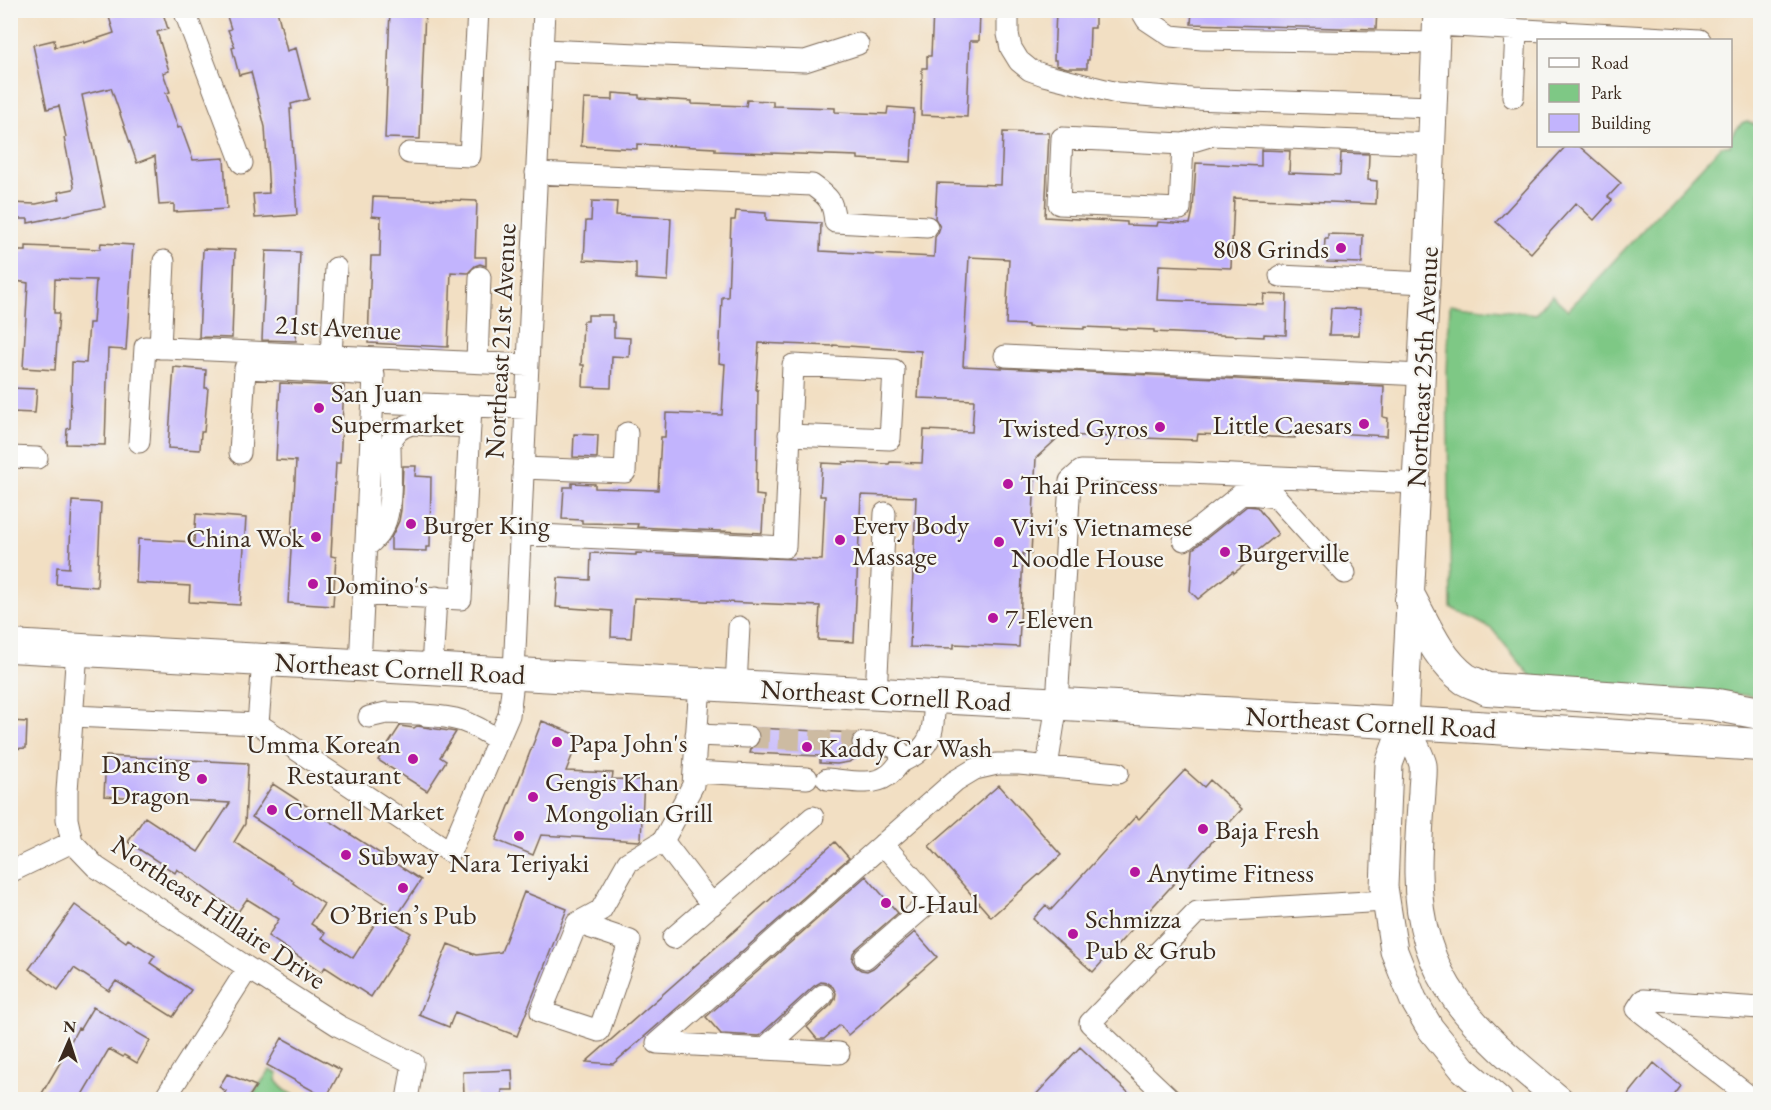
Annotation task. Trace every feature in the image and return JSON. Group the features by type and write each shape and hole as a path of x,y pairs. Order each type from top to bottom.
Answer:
{"highway":[{"path":"1411,600 1443,657 1467,680 1487,689 1712,704 1761,712"},
{"name":"Northeast Cornell Road","path":"10,646 1404,723 1761,745"}],"main road":[{"name":"Northeast 25th Avenue","path":"1437,26 1404,723 1389,765 1385,901 1394,951 1413,999 1446,1049 1463,1069 1499,1100"},
{"name":"Northeast 25th Avenue","path":"1404,723 1423,765 1418,886 1426,941 1432,959 1457,1003 1471,1019 1497,1046 1560,1100"}],"street":[{"path":"184,10 242,163"},
{"path":"409,153 470,156 478,10"},
{"name":"Northeast 21st Avenue","path":"258,724 450,852 509,715 514,673 544,10"},
{"path":"1008,10 1008,34 1011,48 1019,61 1030,70 1118,93 1192,99 1433,107"},
{"path":"1141,10 1146,20 1171,36 1214,39 1437,26 1682,39"},
{"path":"1513,97 1516,30"},
{"path":"542,51 805,61 858,44"},
{"path":"1183,144 1180,209 1059,204 1062,138 1183,144 1213,135 1432,144"},
{"path":"536,173 812,185 827,195 833,207 835,222 927,227"},
{"path":"139,442 164,261"},
{"path":"331,356 336,268"},
{"path":"1280,276 1426,283"},
{"path":"477,362 480,277"},
{"name":"21st Avenue","path":"152,348 528,365"},
{"path":"1005,357 1422,375"},
{"path":"519,534 784,547 789,435 793,365 894,370 891,439 789,435"},
{"path":"240,453 245,368 374,375 360,665"},
{"path":"373,402 470,416"},
{"path":"366,548 385,524 389,510 390,444 398,430 412,424 526,408"},
{"path":"364,594 461,599 470,416"},
{"path":"523,468 625,472 627,434"},
{"path":"10,457 36,458"},
{"path":"1047,767 1057,704 1070,482 1081,471 1188,473 1417,483"},
{"path":"1184,540 1244,493 1276,497 1345,573"},
{"path":"876,694 885,513"},
{"path":"432,669 436,597"},
{"path":"736,686 739,627"},
{"name":"Northeast Hillaire Drive","path":"77,650 67,791 67,819 72,842 96,867 248,968 339,1026 413,1063 407,1100"},
{"path":"72,716 258,724 263,660"},
{"path":"578,923 630,941 599,1031 542,1012 578,923 602,910 628,862 663,841 693,785 700,684"},
{"path":"694,772 878,781 887,777 900,763 916,754 929,740 933,732 935,698"},
{"path":"369,717 386,713 450,716 475,725 498,740"},
{"path":"696,735 748,737"},
{"path":"863,743 892,745 899,751 900,763"},
{"path":"838,1053 657,1043 956,781 975,769 997,764 1118,773"},
{"path":"673,938 813,817"},
{"path":"663,841 712,905"},
{"path":"10,872 72,842"},
{"path":"866,958 932,900 883,844"},
{"path":"1171,1100 1090,1023 1197,912 1385,901"},
{"path":"164,1100 248,968"},
{"path":"764,1049 824,996"},
{"path":"1754,1100 1637,1009 1644,1000 1761,1008"}],"green space":[{"path":"1747,121 1760,127 1760,697 1535,681 1492,629 1451,607 1447,372 1450,304 1536,314 1552,295 1568,310 1720,147 1732,147 1732,135 1742,123"},
{"path":"270,1070 278,1074 276,1080 289,1093 307,1099 312,1093 321,1099 252,1100 250,1098"}],"building":[{"path":"129,10 162,10 168,29 157,32 169,71 163,73 170,92 166,93 178,128 181,127 193,160 224,158 227,209 174,212 174,204 159,205 155,156 137,163 111,88 82,95 105,207 28,223 28,219 10,219 10,203 36,204 60,199 58,192 74,187 59,106 47,109 33,45 54,40 55,47 83,41 84,43 114,33 109,17"},
{"path":"225,10 277,10 287,51 296,48 309,99 291,104 292,109 290,109 297,215 255,218 253,194 269,193 265,127 251,72 239,75 232,48 235,47 228,30 231,29"},
{"path":"390,10 425,10 420,139 385,138"},
{"path":"933,10 980,10 979,41 970,41 967,117 921,115 922,68 927,68 927,56 931,56"},
{"path":"1056,10 1095,10 1095,28 1090,28 1087,68 1067,68 1056,65 1056,60 1054,60"},
{"path":"1192,10 1377,10 1376,29 1191,24"},
{"path":"613,93 639,95 639,98 692,101 692,104 746,106 747,100 773,101 773,106 835,108 835,112 887,114 888,107 914,109 911,162 858,159 858,156 715,151 715,148 637,144 637,149 581,146 584,99 613,100"},
{"path":"1003,132 1049,133 1045,217 1127,222 1127,225 1157,226 1158,222 1190,224 1196,163 1261,166 1261,150 1290,151 1289,173 1340,175 1341,153 1369,154 1368,180 1377,181 1376,204 1234,198 1231,268 1159,265 1157,300 1263,304 1264,294 1287,295 1286,335 1264,334 1264,337 1084,327 1084,329 1028,327 1028,325 1006,324 1009,259 969,257 963,366 1384,386 1383,417 1388,418 1387,436 1295,431 1295,438 1198,434 1197,440 1061,435 1036,458 1031,554 1023,553 1019,647 954,644 954,648 910,647 916,497 861,495 854,642 818,640 820,606 634,598 631,638 611,637 612,611 556,607 558,578 590,580 591,553 822,560 825,496 820,496 822,463 922,463 924,430 972,432 974,400 918,398 921,351 759,343 756,390 758,390 756,495 764,496 762,533 637,527 638,524 582,523 582,520 562,519 564,487 572,487 572,483 595,484 595,488 658,490 661,437 665,437 666,413 722,415 725,364 719,363 722,297 728,297 731,220 735,220 736,211 766,213 766,220 821,223 820,251 934,257 935,237 940,227 935,218 937,183 1001,185"},
{"path":"1565,147 1580,147 1621,183 1608,197 1612,200 1594,220 1576,203 1531,253 1496,222"},
{"path":"373,197 477,201 475,257 486,257 486,266 480,264 468,273 451,272 448,347 368,343 371,256 380,256 381,217 372,216"},
{"path":"592,201 617,202 616,215 671,218 668,281 636,279 636,263 584,260 586,221 591,221"},
{"name":"808 Grinds","path":"1328,234 1363,235 1362,263 1327,262 1328,255 1324,255 1325,239 1328,239"},
{"path":"101,243 133,245 126,350 108,349 105,445 66,444 67,429 70,428 72,362 86,363 89,323 93,323 96,280 55,279 54,313 59,313 55,370 23,368 28,283 10,280 10,251 26,251 26,246 100,249"},
{"path":"203,249 235,250 232,338 199,337"},
{"path":"266,251 300,252 296,341 262,340"},
{"path":"1331,308 1360,309 1359,335 1329,335"},
{"path":"588,315 612,315 614,337 630,338 629,357 612,356 611,388 583,387 584,365 581,365 583,321 588,321"},
{"path":"174,367 206,370 205,388 208,388 200,450 168,448"},
{"path":"280,383 344,386 340,463 336,463 331,556 336,557 333,606 288,603 296,461 276,460"},
{"path":"10,388 37,389 35,413 10,412"},
{"path":"574,434 598,435 597,458 573,457"},
{"name":"Burger King","path":"403,466 416,466 415,476 431,477 430,547 426,547 426,551 391,550 391,538 399,521 401,510"},
{"path":"72,501 101,503 97,587 56,584 57,567 69,568"},
{"name":"Burgerville","path":"1247,506 1257,507 1278,534 1250,557 1252,559 1198,599 1190,591 1193,549"},
{"path":"196,514 246,518 240,605 189,602 190,586 136,583 138,539 194,542"},
{"path":"10,721 27,722 26,748 10,749"},
{"path":"542,721 580,736 566,771 613,773 612,779 644,780 641,839 639,841 541,835 533,855 496,840"},
{"path":"400,726 414,728 417,726 456,732 440,757 446,761 427,791 378,760"},
{"name":"Kaddy Car Wash","path":"757,728 855,733 850,743 858,757 849,762 837,764 820,763 820,756 750,753 761,738"},
{"path":"106,756 248,763 245,824 234,842 294,881 293,883 324,904 311,924 325,933 322,938 353,958 387,905 252,817 273,784 421,880 393,922 411,933 371,997 325,967 322,972 268,936 279,919 247,899 238,912 177,869 175,873 128,842 145,817 198,852 230,803 104,796"},
{"path":"1185,770 1204,787 1210,780 1242,809 1093,972 1033,919 1046,905 1051,910 1136,816 1139,819"},
{"path":"999,785 1061,855 991,917 929,846"},
{"path":"835,842 849,858 613,1064 586,1062"},
{"path":"866,876 898,913 856,949 852,960 856,967 867,971 873,968 915,932 937,957 848,1035 840,1025 824,1039 817,1039 807,1027 835,999 836,993 833,987 821,982 759,1036 721,1034 706,1017"},
{"path":"524,892 567,909 517,1036 455,1012 449,1027 419,1015 448,944 476,955 501,952"},
{"path":"75,905 126,942 128,939 155,956 150,963 191,990 173,1017 116,981 109,991 74,968 58,990 29,969"},
{"path":"93,1007 150,1040 137,1063 109,1049 79,1100 38,1100 78,1028 80,1029"},
{"path":"282,1038 341,1070 326,1098 267,1065"},
{"path":"1080,1047 1136,1100 1031,1100"},
{"path":"1654,1063 1680,1085 1669,1100 1624,1100"},
{"path":"512,1070 513,1090 502,1090 502,1100 476,1100 476,1094 464,1095 463,1072"},
{"path":"227,1074 256,1086 247,1100 220,1100 226,1091 219,1087"}],"tunnel":[{"path":"748,737 863,743"}],"place":[{"name":"808 Grinds","path":"1341,248"},
{"name":"San Juan Supermarket","path":"319,408"},
{"name":"Little Caesars","path":"1364,424"},
{"name":"Twisted Gyros","path":"1160,427"},
{"name":"Thai Princess","path":"1008,484"},
{"name":"Burger King","path":"411,524"},
{"name":"China Wok","path":"316,537"},
{"name":"Every Body Massage","path":"840,540"},
{"name":"Vivi's Vietnamese Noodle House","path":"999,542"},
{"name":"Burgerville","path":"1225,552"},
{"name":"Domino's","path":"313,584"},
{"name":"7-Eleven","path":"993,618"},
{"name":"Papa John's","path":"557,742"},
{"name":"Kaddy Car Wash","path":"807,747"},
{"name":"Umma Korean Restaurant","path":"413,759"},
{"name":"Dancing Dragon","path":"202,779"},
{"name":"Gengis Khan Mongolian Grill","path":"533,797"},
{"name":"Cornell Market","path":"272,810"},
{"name":"Baja Fresh","path":"1203,829"},
{"name":"Nara Teriyaki","path":"519,836"},
{"name":"Subway","path":"346,855"},
{"name":"Anytime Fitness","path":"1135,872"},
{"name":"O’Brien’s Pub","path":"403,888"},
{"name":"U-Haul","path":"886,903"},
{"name":"Schmizza Pub & Grub","path":"1073,934"}]}
